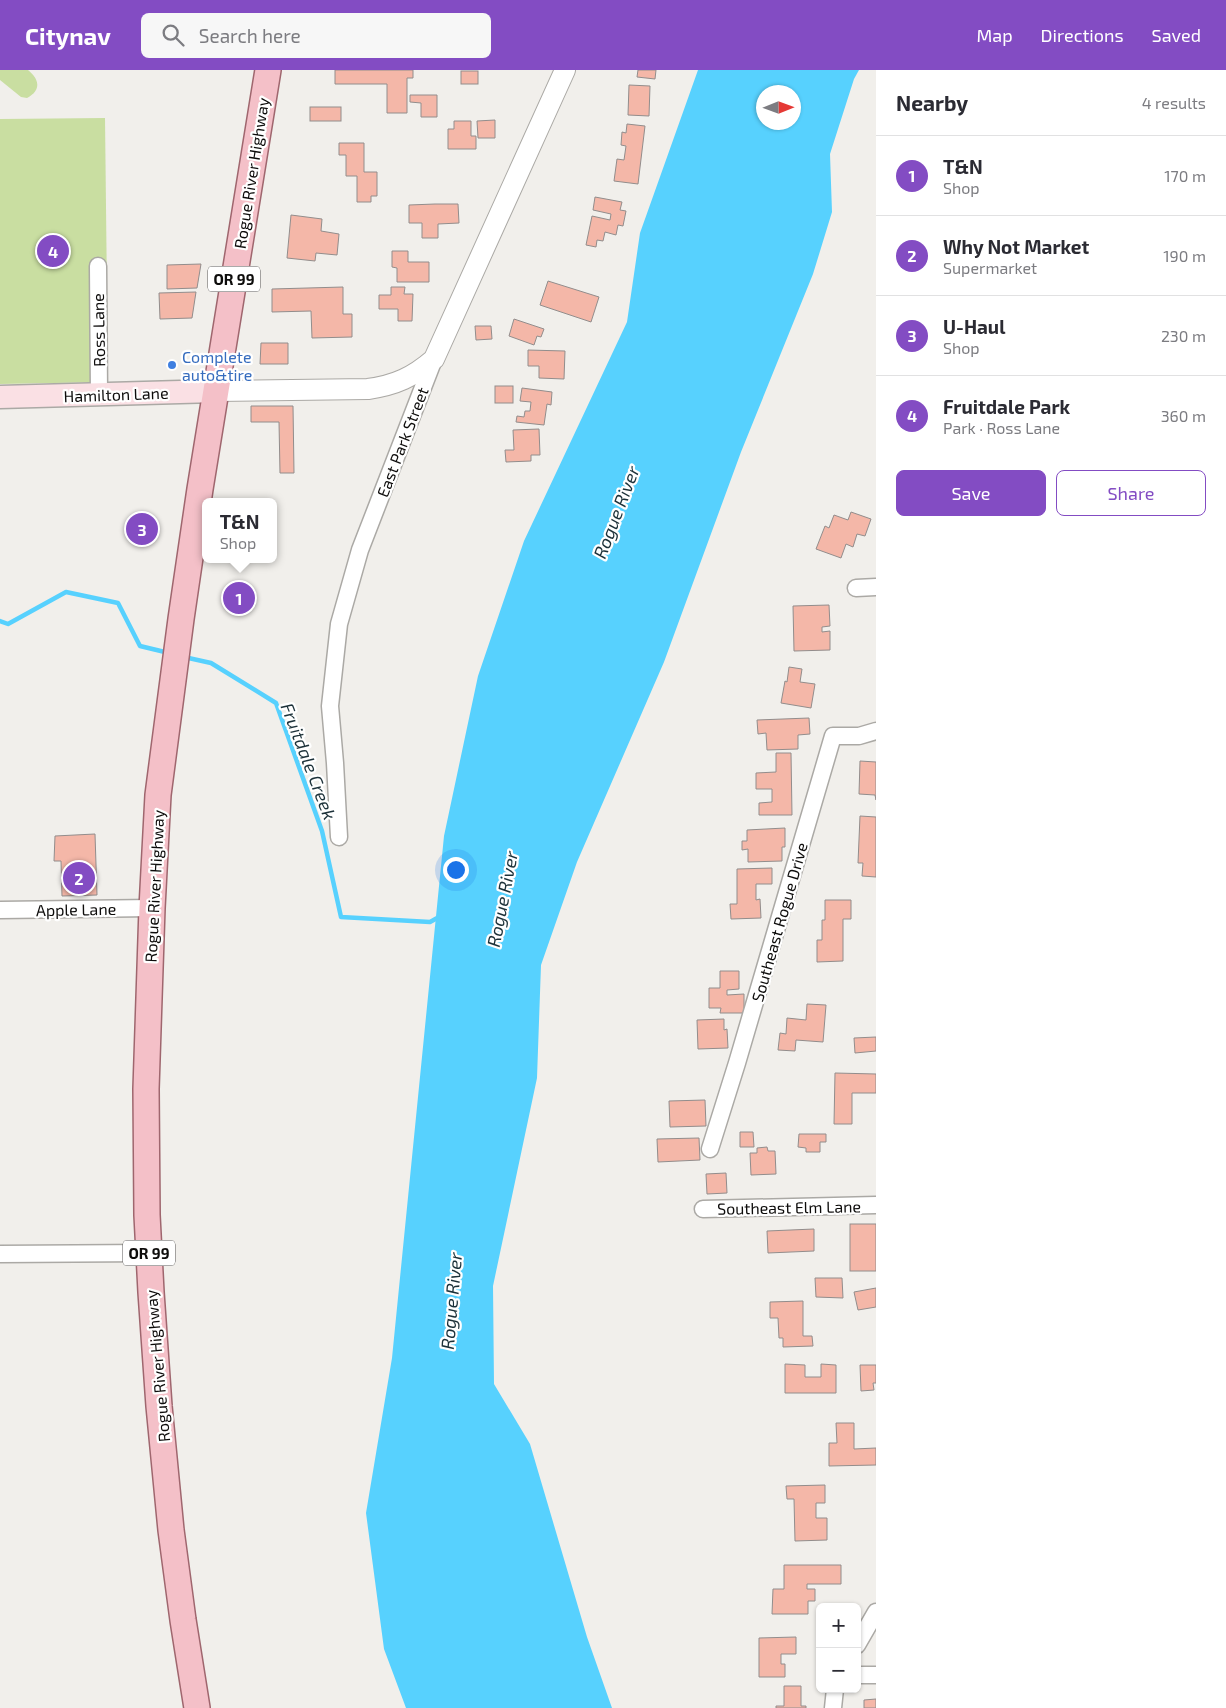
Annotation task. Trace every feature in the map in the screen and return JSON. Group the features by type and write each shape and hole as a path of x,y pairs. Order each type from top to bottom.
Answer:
{"main road":[{"name":"Rogue River Highway","path":"197,1708 171,1530 159,1406 149,1253 146,1089 152,908 158,795 163,748 190,554 268,70"},
{"name":"Hamilton Lane","path":"0,397 216,391"}],"street":[{"name":"East Park Street","path":"339,837 330,706 339,624 360,550 434,359 565,70"},
{"name":"Ross Lane","path":"98,266 99,394"},
{"name":"Hamilton Lane","path":"216,391 387,386 419,372 434,359"},
{"path":"856,588 876,587"},
{"name":"Southeast Rogue Drive","path":"710,1149 834,736 858,736 876,731"},
{"name":"Apple Lane","path":"0,910 152,908"},
{"name":"Southeast Elm Lane","path":"703,1209 876,1205"},
{"path":"0,1254 149,1253"},
{"path":"861,1638 876,1612"},
{"path":"861,1675 876,1675"},
{"path":"833,1708 835,1693"}],"green space":[{"path":"0,70 28,70 35,77 37,88 35,92 27,98 21,97 0,80"},
{"path":"105,118 108,382 0,384 0,119"}],"water":[{"name":"Rogue River","path":"698,70 859,70 854,79 830,154 832,212 813,274 741,452 664,662 577,862 541,965 537,1078 493,1286 494,1384 530,1444 587,1637 612,1708 406,1708 384,1649 366,1513 392,1358 444,836 478,676 524,541 627,322 640,233"}],"building":[{"path":"335,70 413,70 413,78 407,78 407,113 387,113 387,84 335,84"},
{"path":"638,70 656,70 655,79 637,77"},
{"path":"461,71 478,71 478,84 461,84"},
{"path":"629,85 650,86 649,116 628,115"},
{"path":"410,95 437,95 437,117 421,117 421,103 410,102"},
{"path":"310,107 341,107 341,121 310,121"},
{"path":"495,120 495,138 478,138 477,121"},
{"path":"454,121 471,121 471,136 476,136 476,149 448,149 448,129 454,129"},
{"path":"627,124 645,126 638,184 614,181 617,159 624,160 626,146 621,145 622,132 626,133"},
{"path":"339,143 364,143 364,172 377,172 377,196 371,196 371,202 357,202 357,176 346,176 346,155 339,155"},
{"path":"595,197 622,202 620,210 626,211 623,226 618,225 616,235 605,232 603,241 597,240 596,247 586,245 592,216 610,220 611,214 593,210"},
{"path":"458,204 459,223 438,224 438,238 422,238 422,223 409,223 409,205"},
{"path":"291,215 322,219 321,231 339,234 337,255 316,253 315,261 287,258"},
{"path":"392,251 408,251 408,262 429,262 429,282 397,282 397,268 392,267"},
{"path":"201,264 197,288 167,289 167,265"},
{"path":"548,281 599,297 591,322 540,305"},
{"path":"343,287 343,314 352,314 352,337 312,338 311,311 272,312 272,289"},
{"path":"391,287 405,287 404,294 413,294 412,321 398,321 398,309 379,309 379,295 391,295"},
{"path":"196,292 192,318 160,319 159,293"},
{"path":"514,319 544,329 541,337 537,336 534,345 509,336"},
{"path":"475,326 491,326 492,339 476,340"},
{"path":"261,343 288,343 288,364 260,364"},
{"path":"528,350 565,351 564,379 539,378 539,366 528,366"},
{"path":"495,386 513,386 513,403 495,403"},
{"path":"522,388 552,392 551,405 547,404 544,425 516,422 517,416 524,417 525,411 530,411 531,402 520,401"},
{"path":"251,406 293,406 294,473 280,473 279,422 251,422"},
{"path":"539,429 540,455 531,455 531,461 506,462 505,450 514,450 513,430"},
{"path":"851,512 871,519 865,536 857,534 853,547 846,544 841,558 816,549 825,526 829,528 834,515 848,520"},
{"path":"829,605 830,626 822,627 822,632 830,631 830,650 794,651 793,606"},
{"path":"789,667 802,669 800,682 815,684 811,708 781,703"},
{"path":"809,718 810,734 798,735 798,749 767,750 766,733 758,734 757,720"},
{"path":"776,753 791,753 792,815 759,815 759,803 772,802 772,789 756,789 756,773 776,772"},
{"path":"860,761 876,762 876,800 875,795 859,794"},
{"path":"860,816 876,817 876,877 862,876 863,863 858,863"},
{"path":"785,828 785,847 782,847 782,861 748,862 748,849 742,850 742,841 747,841 747,830"},
{"path":"95,834 97,895 62,896 61,861 54,861 55,836"},
{"path":"772,868 772,884 756,884 756,900 760,899 761,918 731,919 730,904 737,904 737,869"},
{"path":"825,900 851,900 851,919 843,919 843,961 817,962 817,940 822,940"},
{"path":"720,971 739,971 739,989 727,990 727,995 744,994 744,1013 720,1013 721,1008 709,1008 709,988 720,988"},
{"path":"807,1004 826,1005 823,1042 796,1040 795,1051 778,1050 780,1033 786,1034 787,1018 806,1020"},
{"path":"724,1019 724,1030 727,1029 728,1048 698,1049 697,1020"},
{"path":"876,1037 876,1051 855,1053 854,1038"},
{"path":"835,1073 876,1074 876,1093 852,1093 852,1124 834,1124"},
{"path":"705,1100 706,1126 670,1127 669,1101"},
{"path":"740,1132 753,1132 754,1147 740,1147"},
{"path":"799,1134 826,1134 826,1142 820,1142 820,1152 806,1152 806,1148 798,1147"},
{"path":"699,1138 700,1160 658,1162 657,1139"},
{"path":"767,1147 768,1151 775,1151 776,1174 751,1175 750,1153 757,1153 757,1148"},
{"path":"726,1173 727,1193 707,1194 706,1174"},
{"path":"850,1224 876,1224 876,1271 850,1271"},
{"path":"814,1229 814,1251 768,1253 767,1231"},
{"path":"815,1278 842,1278 843,1298 816,1297"},
{"path":"876,1288 876,1307 858,1310 854,1292"},
{"path":"803,1301 803,1336 812,1336 813,1346 783,1347 783,1338 779,1338 778,1318 770,1318 770,1302"},
{"path":"785,1364 805,1365 805,1377 821,1377 821,1364 836,1365 836,1393 785,1393"},
{"path":"860,1365 876,1365 876,1383 873,1383 874,1390 861,1391"},
{"path":"836,1423 854,1423 854,1449 876,1448 876,1465 829,1466 829,1443 837,1443"},
{"path":"825,1485 825,1503 816,1503 816,1518 827,1518 827,1540 795,1541 794,1499 787,1499 786,1486"},
{"path":"784,1565 841,1565 841,1584 807,1584 807,1589 815,1589 815,1601 808,1601 808,1614 772,1614 773,1589 784,1589"},
{"path":"796,1637 796,1654 781,1654 781,1664 785,1664 785,1677 759,1677 759,1638"},
{"path":"784,1686 801,1686 801,1706 806,1706 806,1708 776,1708 776,1706 784,1706"},
{"path":"876,1699 876,1708 864,1708 864,1700"}],"waterway":[{"name":"Fruitdale Creek","path":"0,621 8,624 66,592 118,603 140,646 169,653"},
{"name":"Fruitdale Creek","path":"184,657 211,663 276,703 322,831 341,917 430,922 439,917"}],"place":[{"name":"Fruitdale Park","path":"53,251"},
{"name":"Complete auto&tire","path":"172,365"},
{"name":"U-Haul","path":"142,529"},
{"name":"T&N","path":"239,598"},
{"name":"Why Not Market","path":"79,878"}]}
